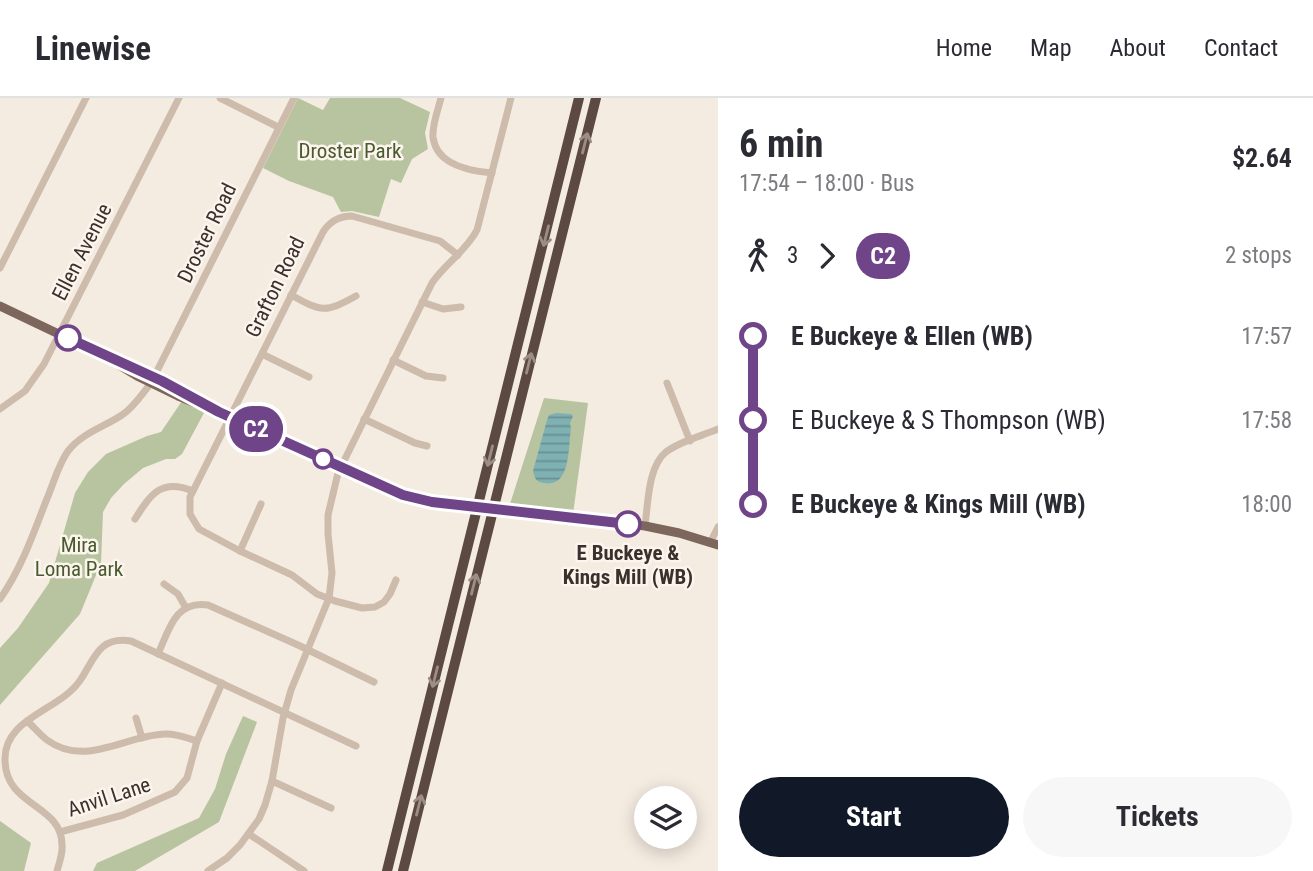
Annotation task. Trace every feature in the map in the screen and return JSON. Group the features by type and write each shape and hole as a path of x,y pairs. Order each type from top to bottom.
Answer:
{"highway":[{"path":"387,871 579,98"},
{"path":"403,871 596,98"}],"main road":[{"path":"0,306 304,451 375,488 401,498 645,526 714,544"}],"street":[{"path":"0,268 86,98"},
{"name":"Ellen Avenue","path":"0,409 17,398 44,364 180,98"},
{"path":"220,98 278,127"},
{"name":"Droster Road","path":"0,599 28,547 66,454 86,434 131,408 152,380 293,98"},
{"path":"441,98 433,135 440,153 456,165 492,173"},
{"path":"208,871 227,858 249,834 262,813 272,781 291,690 329,598 332,573 328,515 340,469 422,302 438,275 477,230 511,98"},
{"name":"Grafton Road","path":"193,491 290,295 323,232 332,222 344,216 352,216 440,241 458,254"},
{"path":"290,295 312,306 326,309 356,296"},
{"path":"422,302 443,310 461,307"},
{"path":"262,354 309,377"},
{"path":"393,360 426,376 443,378"},
{"path":"667,383 690,441"},
{"path":"364,419 427,446"},
{"path":"645,526 656,464 669,450 718,429"},
{"path":"135,519 147,500 159,489 173,485 193,491 189,509 195,524 208,535 292,575 317,593 362,608 375,607 384,602 396,580"},
{"path":"240,551 261,504"},
{"path":"714,544 718,527"},
{"path":"164,584 178,594 186,608"},
{"path":"158,654 174,619 186,608 208,605 374,682"},
{"path":"57,871 62,846 60,832 51,818 15,790 5,769 5,753 16,729 74,690 96,653 107,643 131,641 356,746"},
{"name":"Anvil Lane","path":"60,832 123,815 175,792 187,778 197,741 222,683"},
{"path":"136,718 142,738"},
{"path":"27,721 48,741 72,750 94,751 168,734 197,741"},
{"path":"272,781 331,808"},
{"path":"249,834 304,871"}],"green space":[{"name":"Droster Park","path":"298,98 323,110 330,98 400,98 430,112 425,133 428,149 412,159 401,183 391,179 379,217 352,211 341,212 333,197 263,168"},
{"path":"544,398 588,403 573,514 509,507"},
{"name":"Mira Loma Park","path":"182,401 205,411 182,454 175,459 166,459 143,468 111,498 103,512 101,563 80,614 0,705 0,648 18,628 49,583 75,493 88,472 106,454 161,432"},
{"path":"243,716 257,722 219,822 135,871 93,871 97,863 199,818 215,789 226,754"},
{"path":"0,821 31,843 24,871 0,871"}],"water":[{"path":"556,413 573,416 570,423 568,456 564,473 559,479 553,483 541,483 536,480 533,471 547,420 549,415"}],"bus line":[{"name":"C2","path":"68,338 162,381 219,412 403,495 432,502 628,524"}],"place":[{"name":"E Buckeye & Kings Mill (WB)","path":"628,524"}]}
